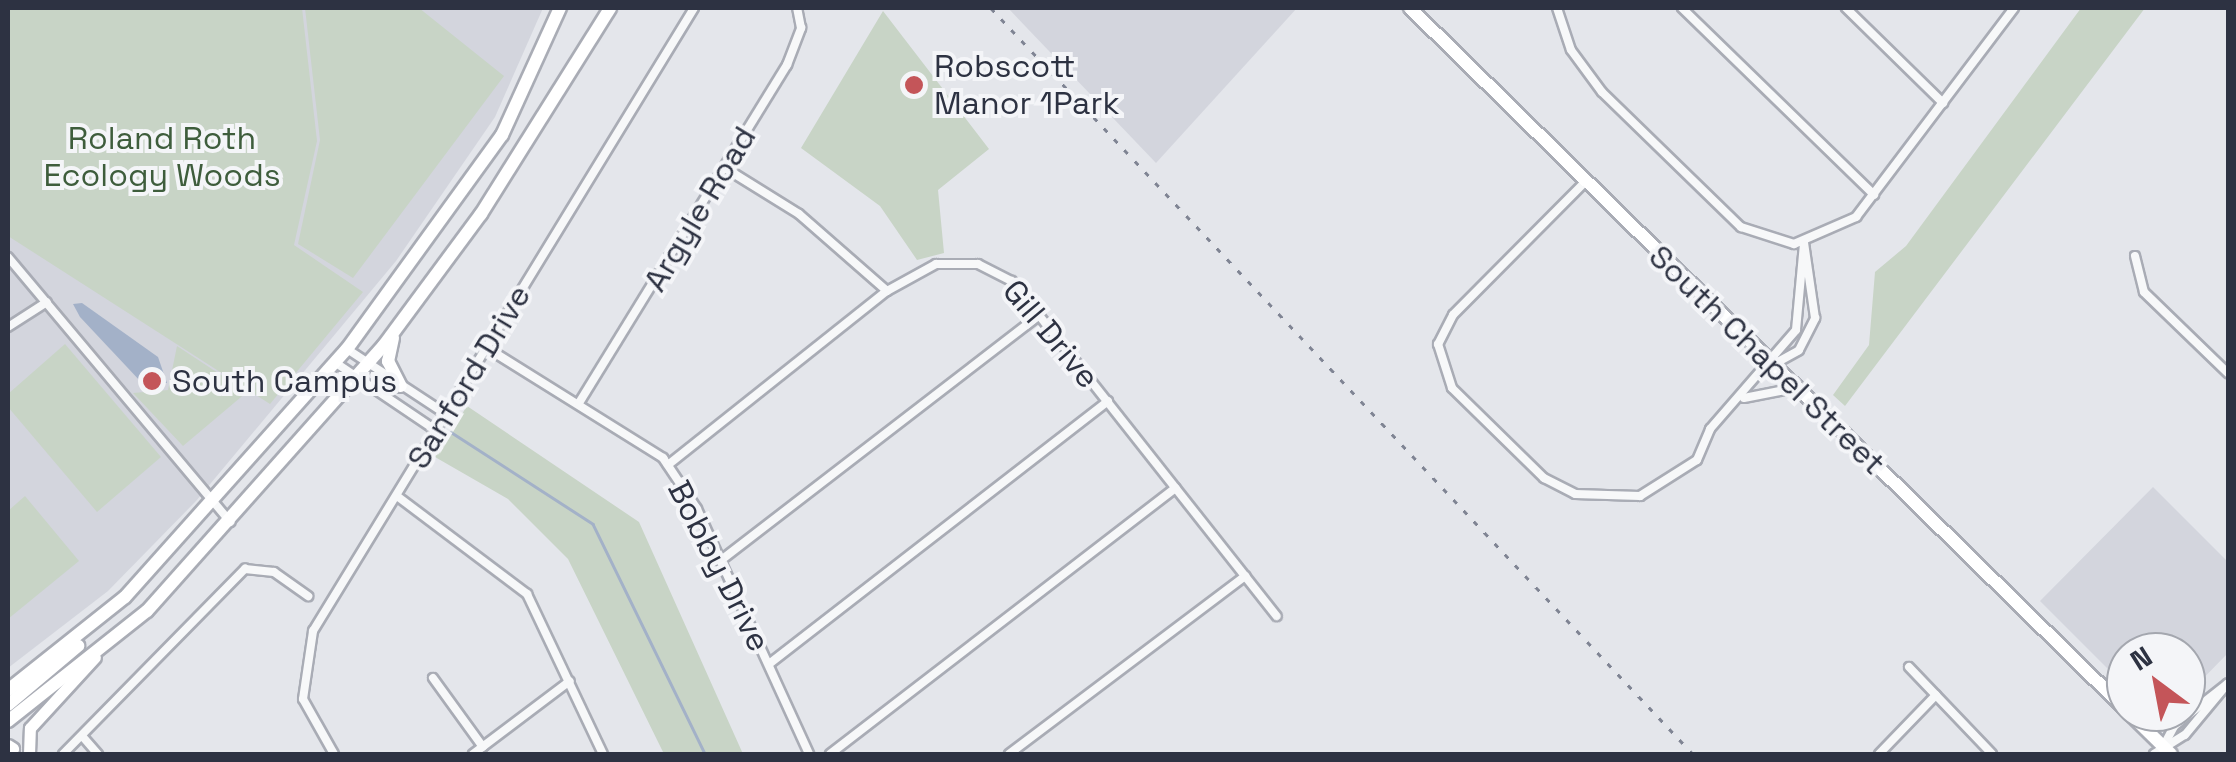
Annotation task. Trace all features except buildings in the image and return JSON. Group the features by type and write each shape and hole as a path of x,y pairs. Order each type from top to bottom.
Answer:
{"main road":[{"path":"8,705 125,597 216,503 348,349 502,135 560,8"},
{"path":"8,721 95,657 230,522 394,332 610,8"},
{"name":"South Chapel Street","path":"1410,8 2106,691"},
{"path":"394,332 388,361 401,386"},
{"path":"8,690 125,597"},
{"name":"South Chapel Street","path":"2145,732 2163,752"}],"street":[{"name":"Sanford Drive","path":"334,754 303,699 305,649 694,8"},
{"name":"Argyle Road","path":"579,403 787,65 797,8"},
{"path":"1557,8 1594,83 1734,221 1772,242 1804,243 1840,229 1874,195 2011,9"},
{"path":"1682,8 1874,195"},
{"path":"1846,8 1943,102"},
{"path":"725,168 798,214 887,291"},
{"path":"1585,182 1446,324 1438,355 1446,382 1544,478 1612,500 1682,476 1740,399 1772,366 1800,318 1804,243"},
{"path":"1772,366 1799,350 1815,318 1804,243"},
{"path":"2135,256 2144,292 2228,372"},
{"path":"8,257 230,522"},
{"name":"Gill Drive","path":"668,465 887,291 936,264 978,264 1012,281 1277,616"},
{"path":"8,327 47,302"},
{"path":"720,561 1040,315"},
{"name":"Bobby Drive","path":"487,348 579,403 668,465 720,561 809,754"},
{"path":"348,349 446,414"},
{"path":"336,363 436,431"},
{"path":"1740,399 1795,388"},
{"path":"769,664 1108,401"},
{"path":"830,754 1176,488"},
{"path":"397,496 516,581 550,628 603,754"},
{"path":"63,754 245,570 274,572 308,596"},
{"path":"1010,754 1245,576"},
{"path":"29,754 30,728 95,657"},
{"path":"1909,667 1992,754"},
{"path":"432,678 483,747"},
{"path":"474,754 570,681"},
{"path":"2163,752 2188,713 2228,684"},
{"path":"1879,754 1936,695"},
{"path":"83,737 98,754"}],"shaded area":[{"name":"South Campus","path":"8,8 543,8 495,117 396,261 196,501 108,591 8,668"},
{"path":"1008,8 1297,8 1156,163"},
{"path":"2153,487 2228,562 2228,653 2206,676 2206,632 2106,632 2106,667 2040,601"}],"green space":[{"name":"Roland Roth Ecology Woods","path":"8,8 302,8 317,141 294,245 363,292 270,404 8,236"},
{"path":"305,8 419,8 504,76 353,278 298,244 320,140"},
{"path":"2081,8 2145,8 1845,406 1833,395 1869,345 1875,272 1906,246"},
{"path":"883,11 989,149 938,190 944,253 917,260 880,206 801,148"},
{"path":"65,344 161,457 97,512 8,407 8,394"},
{"path":"177,346 247,392 183,446 133,393 168,390"},
{"path":"467,406 639,522 743,754 664,754 568,559 508,499 435,457"},
{"path":"25,496 79,561 8,619 8,511"}],"water":[{"path":"82,303 158,357 167,383 141,382 80,317 73,304"}],"waterway":[{"path":"451,432 593,524 705,754"}],"railway":[{"path":"991,8 1693,754"}],"place":[{"name":"Robscott Manor 1Park","path":"914,85"},
{"name":"South Campus","path":"152,381"}]}
